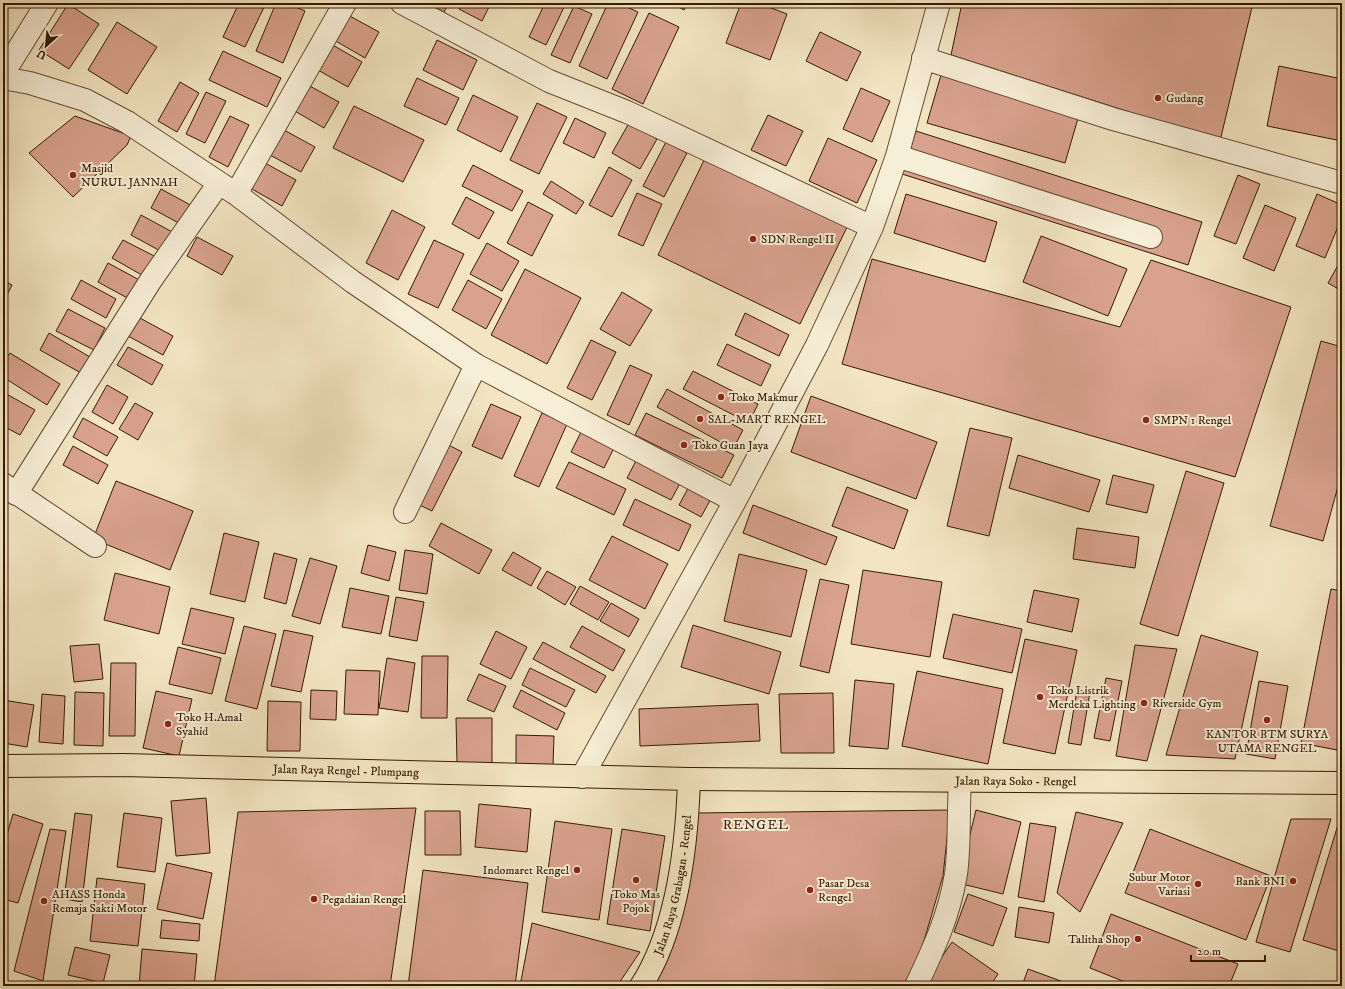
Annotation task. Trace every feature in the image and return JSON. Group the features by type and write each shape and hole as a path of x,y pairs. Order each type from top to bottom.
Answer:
{"main road":[{"name":"Jalan Raya Rengel - Plumpang","path":"3,766 123,765 689,779"},
{"name":"Jalan Raya Soko - Rengel","path":"689,779 1342,783"},
{"name":"Jalan Raya Grabagan - Rengel","path":"641,986 658,955 669,923 688,820 689,779"}],"street":[{"path":"3,74 47,3"},
{"path":"95,546 10,489 151,280 227,188 345,3"},
{"path":"402,3 549,81 627,112 872,227"},
{"path":"582,777 735,501 817,345 872,227 897,156 939,3"},
{"path":"923,58 1113,119 1342,183"},
{"path":"3,78 30,83 85,100 127,122 227,188 353,282 476,365 735,501"},
{"path":"897,156 1151,237"},
{"path":"405,512 476,365"},
{"path":"916,986 939,938 950,902 956,872 960,781"}],"building":[{"path":"239,3 266,3 245,47 223,37"},
{"path":"276,3 286,3 305,11 283,63 256,51"},
{"path":"427,3 449,3 444,12"},
{"path":"462,3 491,3 482,21 459,9"},
{"path":"545,3 566,3 546,45 529,37"},
{"path":"608,3 618,3 638,12 607,79 579,66"},
{"path":"672,3 688,3 684,10"},
{"path":"741,3 758,3 787,14 770,60 726,43"},
{"name":"Gudang","path":"962,3 1253,3 1220,141 951,55"},
{"path":"68,4 99,24 69,69 39,50"},
{"path":"574,6 592,14 570,63 551,55"},
{"path":"649,13 679,27 643,104 612,89"},
{"path":"348,15 379,32 365,58 334,40"},
{"path":"117,22 157,47 127,94 88,70"},
{"path":"820,32 861,52 847,81 806,61"},
{"path":"437,40 477,60 463,90 423,70"},
{"path":"331,44 362,62 348,87 316,69"},
{"path":"223,51 281,78 267,107 209,80"},
{"path":"1279,66 1342,79 1342,141 1267,126"},
{"path":"941,75 1079,115 1065,163 927,123"},
{"path":"417,78 459,98 446,125 404,106"},
{"path":"180,82 199,93 177,132 158,121"},
{"path":"308,85 339,102 324,128 293,110"},
{"path":"861,88 890,101 872,142 843,129"},
{"path":"206,92 226,101 205,143 186,134"},
{"path":"473,95 518,117 501,152 457,130"},
{"path":"537,103 567,117 539,174 510,160"},
{"path":"354,106 424,140 403,182 333,148"},
{"path":"768,115 803,131 786,166 751,150"},
{"name":"Masjid NURUL JANNAH","path":"75,116 131,136 127,145 73,197 29,153"},
{"path":"230,116 249,125 228,167 209,157"},
{"path":"575,118 606,133 594,158 563,143"},
{"path":"629,123 657,139 640,169 612,153"},
{"path":"284,130 315,147 301,172 270,155"},
{"path":"916,131 1202,222 1188,265 902,174"},
{"path":"828,138 877,160 857,203 809,181"},
{"path":"666,142 687,153 664,197 643,186"},
{"name":"SDN Rengel II","path":"707,154 849,223 800,324 658,255"},
{"path":"265,163 296,180 282,206 250,188"},
{"path":"473,165 523,191 512,211 462,186"},
{"path":"609,167 632,180 612,217 589,205"},
{"path":"1238,175 1260,184 1236,244 1214,236"},
{"path":"551,181 584,202 576,214 543,194"},
{"path":"161,189 196,208 186,227 151,208"},
{"path":"637,193 662,204 643,246 618,235"},
{"path":"906,194 997,222 985,262 894,233"},
{"path":"1317,194 1342,205 1342,217 1325,258 1296,246"},
{"path":"466,197 494,212 479,239 452,224"},
{"path":"528,202 553,215 532,256 507,243"},
{"path":"1265,205 1296,218 1274,271 1243,258"},
{"path":"392,210 425,227 398,280 366,263"},
{"path":"141,215 176,234 166,254 131,235"},
{"path":"1041,236 1127,269 1108,316 1023,282"},
{"path":"197,237 233,256 222,275 187,256"},
{"path":"123,240 158,258 147,278 112,258"},
{"path":"434,240 464,254 438,308 408,294"},
{"path":"487,243 519,261 502,291 470,274"},
{"path":"1342,258 1342,291 1328,283"},
{"name":"SMPN 1 Rengel","path":"872,259 1120,327 1151,260 1291,307 1235,477 842,364"},
{"path":"108,263 143,282 133,301 98,282"},
{"path":"525,269 581,298 547,364 491,335"},
{"path":"3,280 12,285 3,303"},
{"path":"81,280 116,299 106,318 71,299"},
{"path":"468,280 502,299 486,329 452,310"},
{"path":"622,292 652,310 630,346 600,329"},
{"path":"68,309 105,328 94,350 56,331"},
{"path":"745,313 789,335 779,356 735,335"},
{"path":"138,317 173,336 163,355 128,336"},
{"path":"49,333 90,357 81,373 40,350"},
{"path":"591,340 616,352 592,400 567,388"},
{"path":"1321,341 1342,347 1342,472 1323,541 1270,526"},
{"path":"727,344 771,365 761,386 717,365"},
{"path":"128,347 163,365 152,385 117,365"},
{"path":"10,353 60,384 47,405 3,377 3,364"},
{"path":"630,365 652,375 629,425 607,415"},
{"name":"Toko Makmur","path":"693,371 758,404 749,423 683,389"},
{"path":"107,385 128,397 113,424 92,412"},
{"name":"SAL-MART RENGEL","path":"667,389 743,430 733,449 657,407"},
{"path":"3,392 35,410 20,435 3,426"},
{"path":"811,396 937,442 916,499 791,452"},
{"path":"135,403 153,413 138,440 119,429"},
{"path":"491,404 521,417 502,459 472,446"},
{"path":"542,413 567,424 539,487 514,476"},
{"name":"Toko Guan Jaya","path":"646,413 734,455 722,478 635,435"},
{"path":"83,418 118,437 107,456 73,437"},
{"path":"585,424 618,440 604,468 571,452"},
{"path":"970,428 1012,438 989,536 947,526"},
{"path":"439,440 462,452 432,511 409,500"},
{"path":"73,446 108,465 98,484 63,465"},
{"path":"639,455 684,476 671,500 627,478"},
{"path":"1018,455 1100,480 1089,512 1009,488"},
{"path":"569,462 626,489 614,515 556,488"},
{"path":"1186,471 1224,483 1178,636 1140,624"},
{"path":"1113,475 1154,485 1147,513 1106,504"},
{"path":"116,481 193,511 170,570 93,539"},
{"path":"692,481 714,493 701,517 679,505"},
{"path":"847,487 908,510 894,549 832,526"},
{"path":"635,499 691,525 679,551 623,525"},
{"path":"753,505 837,537 826,565 743,533"},
{"path":"441,523 492,550 479,574 429,546"},
{"path":"1077,528 1139,537 1135,568 1073,559"},
{"path":"224,533 259,542 245,602 210,594"},
{"path":"612,536 668,564 645,609 589,580"},
{"path":"368,545 396,552 389,581 361,573"},
{"path":"405,550 433,554 427,594 399,590"},
{"path":"513,552 541,568 531,586 502,570"},
{"path":"274,553 297,559 286,604 264,598"},
{"path":"739,554 807,570 791,637 724,621"},
{"path":"310,558 337,566 320,624 292,616"},
{"path":"863,570 942,582 930,657 851,644"},
{"path":"547,571 576,587 565,605 537,588"},
{"path":"115,573 170,587 159,634 104,620"},
{"path":"820,579 849,585 829,673 800,666"},
{"path":"580,586 609,602 598,620 570,604"},
{"path":"350,588 389,596 381,634 342,627"},
{"path":"1331,589 1342,591 1342,751 1301,743"},
{"path":"1034,590 1079,599 1072,632 1027,622"},
{"path":"396,597 424,602 417,641 389,636"},
{"path":"611,603 639,619 629,637 600,621"},
{"path":"191,608 234,618 225,654 182,644"},
{"path":"953,614 1022,629 1012,673 943,658"},
{"path":"693,625 781,652 769,694 681,667"},
{"path":"244,626 276,634 257,709 225,701"},
{"path":"582,626 625,650 613,671 570,647"},
{"path":"284,630 313,636 301,692 271,686"},
{"path":"496,631 527,647 511,679 480,664"},
{"path":"1201,635 1258,652 1235,759 1166,755"},
{"name":"Toko Listrik Merdeka Lighting","path":"1025,639 1077,650 1055,754 1003,743"},
{"path":"543,642 606,676 596,693 533,659"},
{"path":"99,644 103,679 74,682 70,646"},
{"name":"Riverside Gym","path":"1135,645 1177,649 1147,761 1116,756"},
{"path":"178,647 221,658 212,694 169,684"},
{"path":"422,656 448,656 447,718 421,718"},
{"path":"387,658 415,663 408,712 379,708"},
{"path":"111,663 136,663 135,736 109,736"},
{"path":"530,668 575,690 566,707 522,685"},
{"path":"346,670 380,671 378,715 344,714"},
{"path":"917,671 1003,689 988,764 902,746"},
{"path":"479,674 506,686 494,712 467,700"},
{"path":"1106,678 1122,681 1110,741 1094,738"},
{"path":"855,680 894,684 888,749 849,746"},
{"name":"KANTOR BTM SURYA UTAMA RENGEL","path":"1259,681 1288,686 1275,759 1246,754"},
{"path":"311,690 337,691 336,720 310,719"},
{"path":"521,690 565,713 557,730 513,707"},
{"path":"1077,690 1090,692 1081,745 1068,743"},
{"name":"Toko H.Amal Syahid","path":"156,691 192,699 179,756 143,748"},
{"path":"75,692 104,693 103,746 74,745"},
{"path":"833,693 834,753 781,753 779,694"},
{"path":"42,694 65,696 63,744 39,742"},
{"path":"3,700 34,705 27,747 3,743"},
{"path":"268,701 301,702 300,751 267,751"},
{"path":"758,704 760,741 640,746 639,709"},
{"path":"456,718 492,718 492,763 457,763"},
{"path":"516,735 554,736 553,765 516,764"},
{"path":"206,798 210,853 176,856 171,801"},
{"path":"479,804 531,809 527,852 475,847"},
{"name":"Pegadaian Rengel","path":"416,808 390,986 214,986 238,812"},
{"name":"Pasar Desa Rengel","path":"950,810 943,876 918,961 908,986 648,986 695,813"},
{"path":"976,810 1021,822 1003,894 958,883"},
{"path":"425,811 460,811 461,855 425,855"},
{"path":"1076,812 1123,823 1080,912 1057,893"},
{"path":"75,813 92,815 82,902 64,899"},
{"path":"124,813 162,818 155,872 117,867"},
{"path":"13,814 43,824 18,903 3,899 3,848"},
{"path":"1340,818 1342,818 1342,952 1303,940"},
{"name":"Bank BNI","path":"1291,819 1331,819 1290,952 1256,942"},
{"name":"Indomaret Rengel","path":"555,821 612,829 599,920 542,912"},
{"path":"1030,823 1056,827 1044,902 1018,897"},
{"name":"AHASS Honda Remaja Sakti Motor","path":"50,829 66,831 43,981 14,971"},
{"name":"Toko Mas Pojok","path":"622,829 665,836 650,931 607,924"},
{"name":"Subur Motor Variasi","path":"1150,829 1271,876 1246,940 1125,893"},
{"path":"167,863 212,873 203,919 157,909"},
{"path":"423,870 528,883 515,986 408,986"},
{"path":"97,878 145,884 138,946 90,941"},
{"path":"968,894 1007,908 993,946 954,932"},
{"path":"1019,907 1054,913 1049,943 1015,937"},
{"name":"Talitha Shop","path":"1111,914 1238,964 1229,986 1135,986 1090,968"},
{"path":"162,920 200,924 199,941 160,938"},
{"path":"532,923 640,952 617,986 520,986"},
{"path":"952,942 998,974 990,986 937,986 927,979"},
{"path":"75,947 110,955 103,983 68,975"},
{"path":"142,949 197,954 194,986 139,986"},
{"path":"1028,969 1069,984 1068,986 1022,986"}],"place":[{"name":"Gudang","path":"1158,98"},
{"name":"Masjid NURUL JANNAH","path":"73,175"},
{"name":"SDN Rengel II","path":"753,239"},
{"name":"Toko Makmur","path":"721,397"},
{"name":"SAL-MART RENGEL","path":"700,419"},
{"name":"SMPN 1 Rengel","path":"1146,420"},
{"name":"Toko Guan Jaya","path":"684,445"},
{"name":"Toko Listrik Merdeka Lighting","path":"1040,697"},
{"name":"Riverside Gym","path":"1144,703"},
{"name":"KANTOR BTM SURYA UTAMA RENGEL","path":"1267,720"},
{"name":"Toko H.Amal Syahid","path":"168,724"},
{"name":"Indomaret Rengel","path":"577,870"},
{"name":"Toko Mas Pojok","path":"636,880"},
{"name":"Bank BNI","path":"1293,881"},
{"name":"Subur Motor Variasi","path":"1198,884"},
{"name":"Pasar Desa Rengel","path":"810,890"},
{"name":"Pegadaian Rengel","path":"314,899"},
{"name":"AHASS Honda Remaja Sakti Motor","path":"44,901"},
{"name":"Talitha Shop","path":"1138,939"}],"district":[{"name":"RENGEL","path":"756,824"}]}
